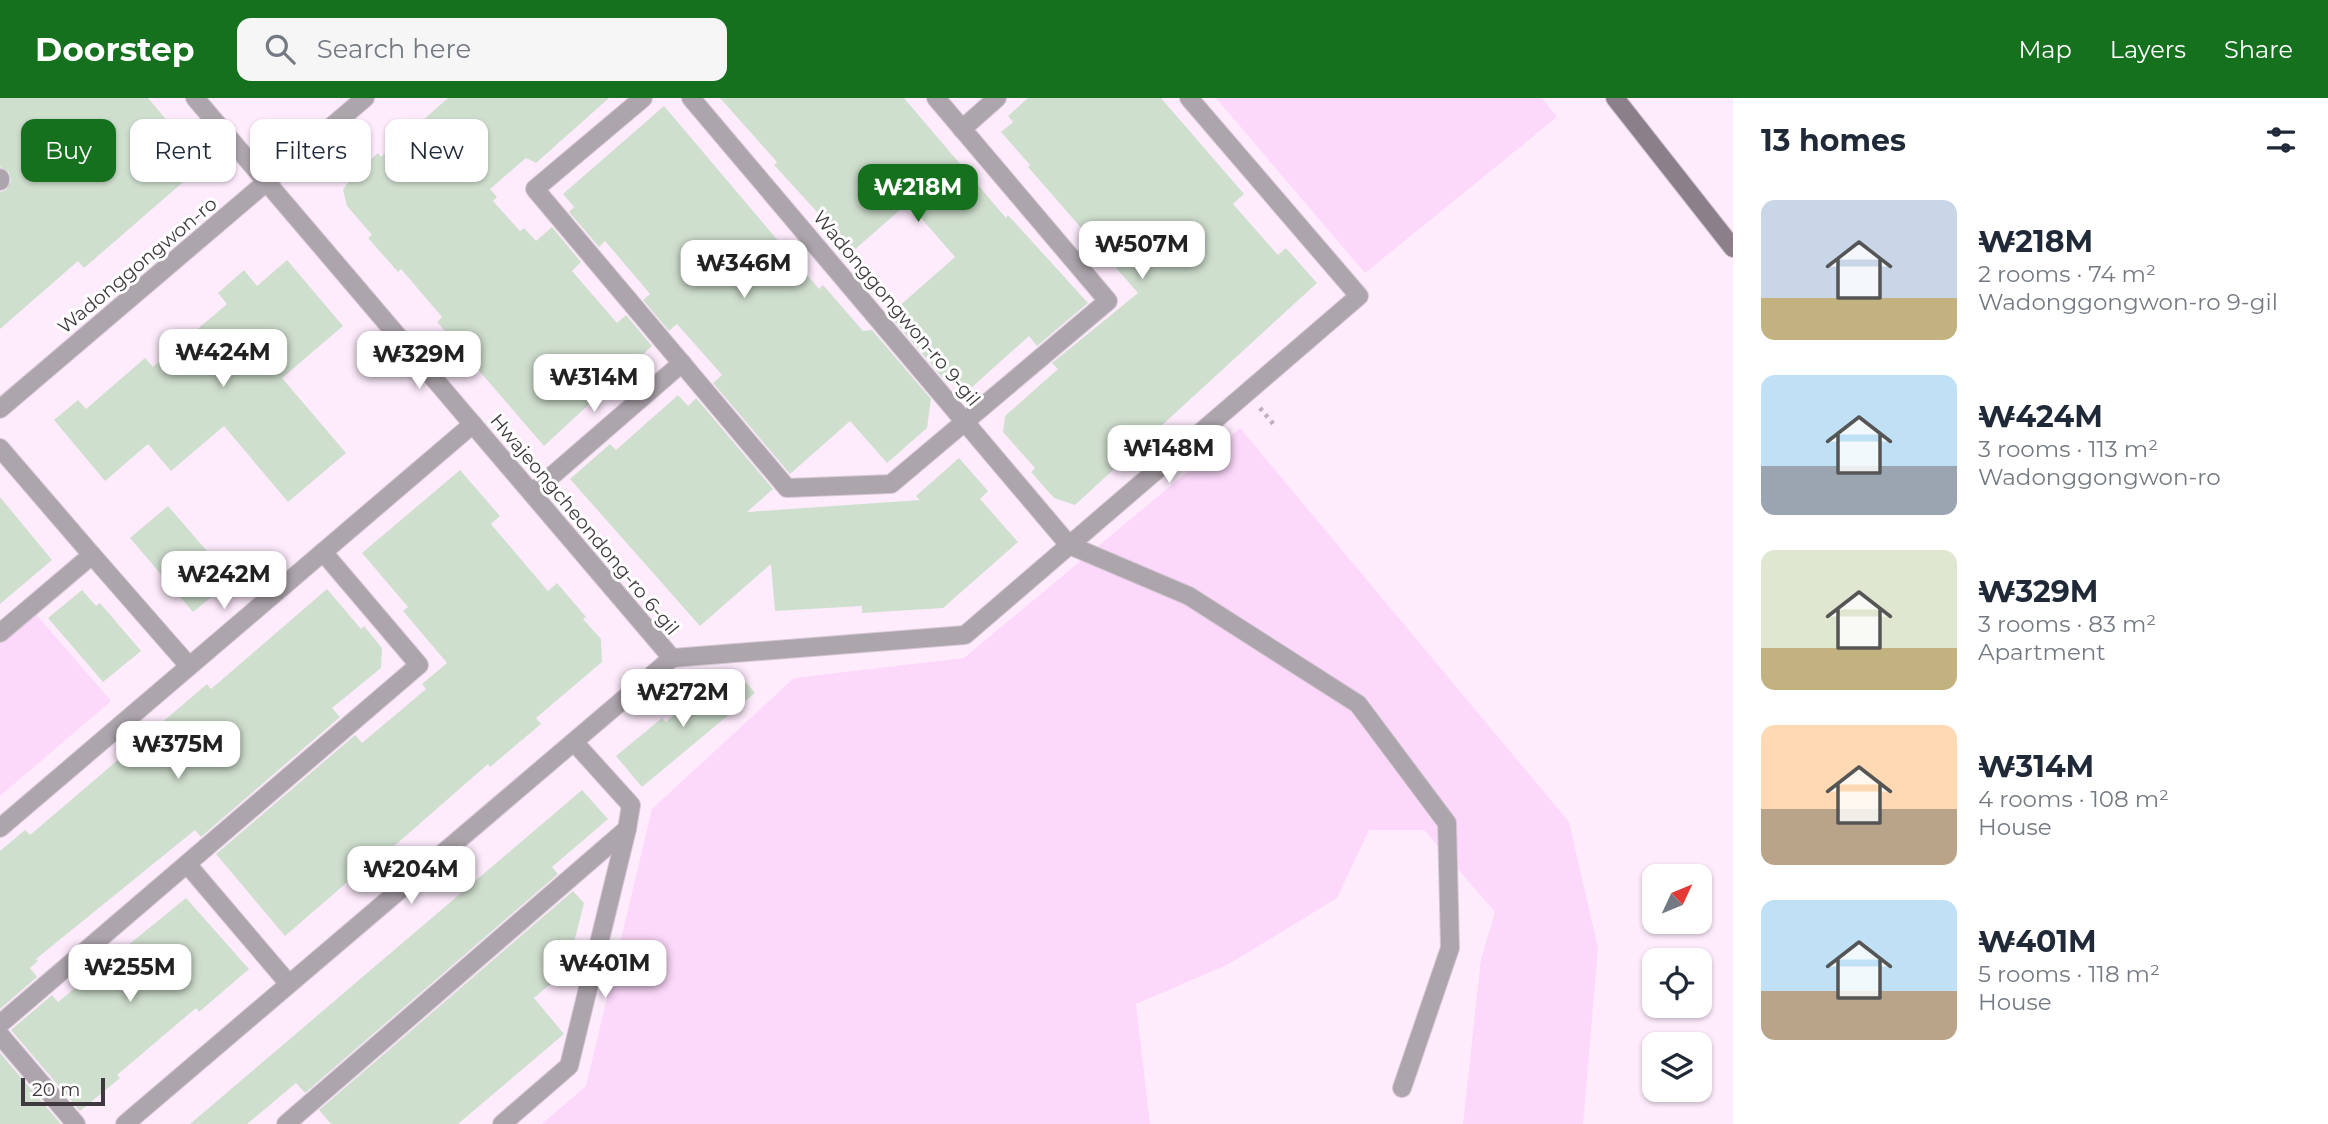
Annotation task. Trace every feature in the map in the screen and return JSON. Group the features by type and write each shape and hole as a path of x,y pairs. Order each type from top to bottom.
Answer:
{"main road":[{"path":"1615,98 1733,248"}],"street":[{"name":"Hwajeongcheondong-ro 6-gil","path":"195,98 250,162"},
{"name":"Wadonggongwon-ro","path":"340,119 365,98"},
{"path":"643,98 535,189 787,488 891,484 1108,301 936,98"},
{"name":"Wadonggongwon-ro 9-gil","path":"691,98 1069,545"},
{"path":"962,129 997,98"},
{"path":"125,1124 672,658 965,635 1359,296 1189,98"},
{"name":"Hwajeongcheondong-ro 6-gil","path":"267,182 672,658"},
{"name":"Wadonggongwon-ro","path":"0,408 267,182"},
{"path":"532,493 682,363"},
{"path":"0,828 473,424"},
{"path":"0,448 189,666"},
{"path":"1069,545 1189,596 1358,704 1447,823 1450,948 1402,1088"},
{"path":"0,1024 419,665 323,552"},
{"path":"0,633 92,555"},
{"path":"502,1124 569,1066 627,829 631,805 574,742"},
{"path":"286,1124 627,829"},
{"path":"187,863 289,984"},
{"path":"0,1035 76,1124"}],"shaded area":[{"path":"1216,98 1542,98 1557,117 1365,273"},
{"path":"1240,428 1569,822 1598,948 1583,1124 1463,1124 1481,959 1495,912 1424,830 1369,830 1337,898 1229,964 1136,1004 1150,1124 542,1124 586,1086 652,809 794,678 964,658"},
{"path":"34,612 111,701 0,796 0,641"}],"building":[{"path":"0,98 148,98 166,119 130,119 130,182 183,182 84,268 78,261 0,329 0,192 6,190 11,181 9,172 0,167"},
{"path":"448,98 609,98 536,163 526,158 490,189 497,197 493,201 520,231 524,228 536,241 552,227 581,262 572,271 617,323 626,315 652,346 544,446 437,322 442,317 401,269 398,272 368,238 372,235 347,206 343,190 348,182 371,182 371,159 378,153 381,157 385,153 385,182 488,182 488,119 424,119"},
{"path":"720,98 904,98 1006,218 1008,215 1088,303 1037,346 1029,336 971,388 946,382 889,315 955,257 908,203 853,251 774,165 777,162"},
{"path":"1028,98 1161,98 1244,194 1233,204 1278,255 1286,248 1317,283 1075,505 1054,498 1031,472 1035,468 1003,432 1005,416 1058,369 1052,363 1138,293 1028,167 1030,165 1001,132 1013,122 1008,116"},
{"path":"664,106 819,289 823,285 863,331 872,330 931,399 927,428 887,463 850,421 790,474 713,383 722,375 677,324 669,331 643,300 650,294 640,282 605,241 599,247 569,212 574,207 563,194"},
{"path":"287,260 343,326 282,378 346,453 288,502 224,426 171,471 148,444 105,481 54,420 78,400 86,409 145,358 153,367 227,304 218,293 244,270 257,286"},
{"path":"678,395 688,406 696,398 773,489 747,512 920,500 916,496 959,458 988,491 980,499 1018,542 943,608 862,613 862,606 775,611 771,564 700,626 570,479 610,444 616,450"},
{"path":"460,470 500,516 491,524 548,591 557,583 586,617 583,619 601,639 602,662 536,718 541,724 490,767 488,764 353,882 351,879 285,936 216,854 355,735 362,743 426,689 422,684 447,663 403,611 408,607 362,553"},
{"path":"0,497 52,560 0,604"},
{"path":"168,506 232,580 193,612 130,538"},
{"path":"327,589 361,629 364,626 382,648 381,668 332,708 340,717 201,837 195,830 36,959 38,961 30,968 37,977 0,1009 0,851 25,830 30,835 207,684 211,689"},
{"path":"82,590 96,606 100,603 141,651 103,682 48,618"},
{"path":"742,678 755,693 642,787 616,756 662,718 666,722 710,684"},
{"path":"582,790 608,819 552,867 558,874 305,1093 296,1083 247,1124 190,1124"},
{"path":"573,891 584,903 567,970 534,998 564,1034 458,1124 331,1124 319,1110"},
{"path":"186,898 249,969 199,1012 196,1008 117,1075 120,1078 80,1111 11,1030 52,995 58,1002"},
{"path":"0,1053 61,1124 0,1124"}]}
